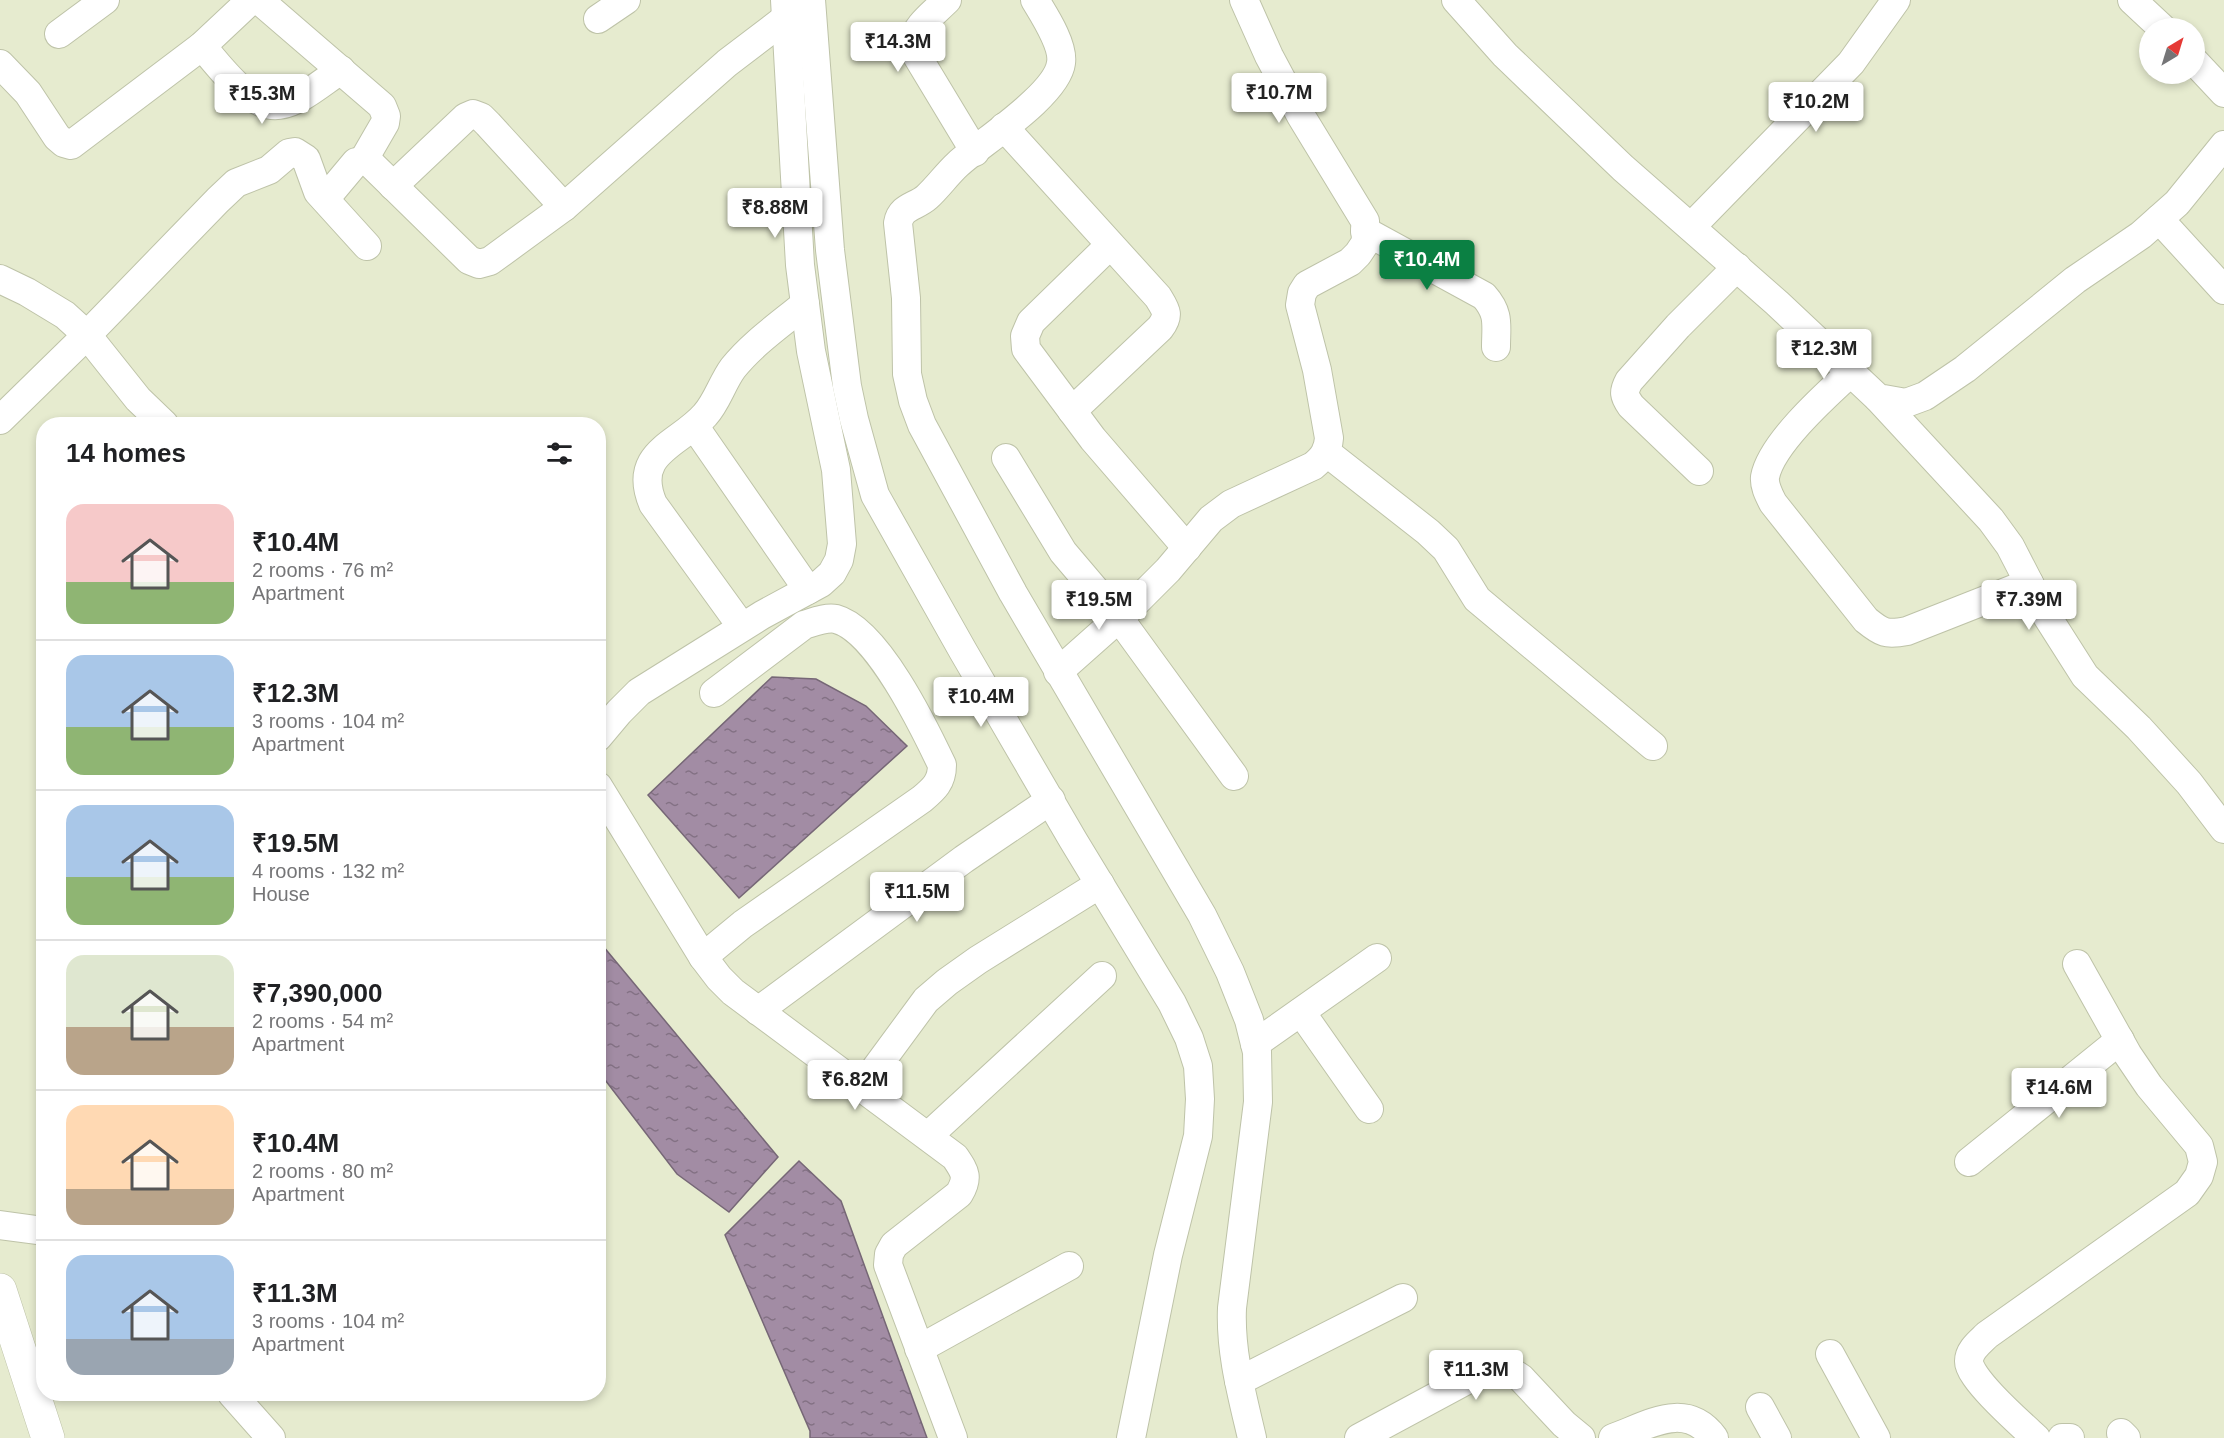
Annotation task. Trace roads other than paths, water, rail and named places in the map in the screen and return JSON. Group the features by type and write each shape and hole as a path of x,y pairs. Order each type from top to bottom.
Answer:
{"main road":[{"path":"0,1290 48,1438"}],"street":[{"path":"59,34 105,0"},
{"path":"0,64 28,93 57,137 64,143 71,144 202,46 251,0"},
{"path":"259,0 381,106 387,116 385,123 363,161"},
{"path":"598,19 626,0"},
{"path":"811,0 830,250 846,376 854,419 875,495 963,651 1172,1003 1189,1038 1198,1066 1200,1099 1198,1136 1168,1255 1131,1438"},
{"path":"947,0 919,28 913,36 911,46 975,152"},
{"path":"1035,0 1059,46 1062,62 1057,74 1039,98 960,162 922,202 904,209 899,215 906,298 907,374 913,401 922,425 1013,593 1202,915 1230,972 1249,1020 1257,1052 1258,1102 1231,1331 1252,1438"},
{"path":"1059,672 1168,570 1211,519 1231,504 1313,466 1323,458 1326,452 1329,438 1317,370 1300,305 1302,293 1307,285 1350,262 1358,254 1366,242 1365,221 1301,116 1269,57 1244,0"},
{"path":"1456,0 1505,55 1623,168 1737,267 1878,398 1991,520 2010,546 2043,610 2085,676 2139,728 2189,783 2224,829"},
{"path":"2132,0 2151,18"},
{"path":"1691,227 1851,63 1890,2"},
{"path":"325,199 356,162 370,163 469,260 479,264 490,261 564,207 785,9"},
{"path":"606,727 639,692 742,627 821,583 832,573 839,560 842,544 836,470 811,351 800,266 785,9"},
{"path":"202,46 241,89 259,101 277,105 295,99 340,70"},
{"path":"2205,73 2224,93"},
{"path":"393,186 466,117 473,114 488,124 564,207"},
{"path":"1004,127 1158,297 1166,311 1166,321 1072,411"},
{"path":"1878,398 1906,403 1925,396 1965,369 2074,280 2141,235 2177,203 2224,145"},
{"path":"0,420 236,183 269,170 289,153 295,152 306,159 318,192 367,246"},
{"path":"2159,219 2224,290"},
{"path":"1365,231 1484,296 1493,306 1496,317 1496,347"},
{"path":"1110,245 1031,322 1025,336 1026,350 1093,439 1187,548"},
{"path":"1699,471 1631,406 1624,391 1629,381 1678,326 1737,267"},
{"path":"0,279 65,315 87,335 138,399 157,417"},
{"path":"742,627 653,504 648,491 648,477 653,461 663,447 695,427 708,413 722,386 745,354 805,304"},
{"path":"1850,373 1811,408 1785,440 1769,465 1765,478 1767,492 1773,503 1866,620 1879,631 1890,634 1906,631 2029,583"},
{"path":"695,427 808,590"},
{"path":"1326,452 1428,532 1446,549 1477,599 1653,746"},
{"path":"1006,458 1064,552 1119,618 1234,776"},
{"path":"703,957 743,924 922,799 936,787 942,773 942,765 915,709 878,654 854,628 834,619 819,620 804,625 714,693"},
{"path":"606,799 703,957 719,978 758,1011 955,1157 964,1172 966,1184 959,1194 894,1245 889,1254 888,1265 953,1438"},
{"path":"758,1011 964,859 1051,800"},
{"path":"862,1087 926,1000 947,982 978,960 1100,884"},
{"path":"1255,1044 1377,958"},
{"path":"2036,1438 1983,1387 1972,1372 1969,1361 1973,1348 1996,1329 2187,1192 2199,1176 2203,1162 2199,1146 2155,1094 2120,1040 2077,964"},
{"path":"928,1137 1102,976"},
{"path":"1301,1012 1369,1109"},
{"path":"1969,1162 2120,1040"},
{"path":"0,1225 36,1230"},
{"path":"919,1349 1069,1266"},
{"path":"1239,1381 1403,1298"},
{"path":"1830,1354 1876,1438"},
{"path":"1359,1438 1491,1367 1507,1369 1521,1378 1564,1424 1581,1438"},
{"path":"238,1401 271,1438"},
{"path":"1760,1407 1777,1438"},
{"path":"1613,1438 1671,1417 1688,1418 1705,1426 1714,1438"},
{"path":"2062,1438 2070,1438"}],"water":[{"path":"772,677 816,679 866,706 907,746 739,898 648,795"},
{"path":"606,950 778,1157 729,1212 677,1174 606,1081"},
{"path":"799,1161 841,1201 927,1438 810,1438 810,1431 725,1235"}]}
